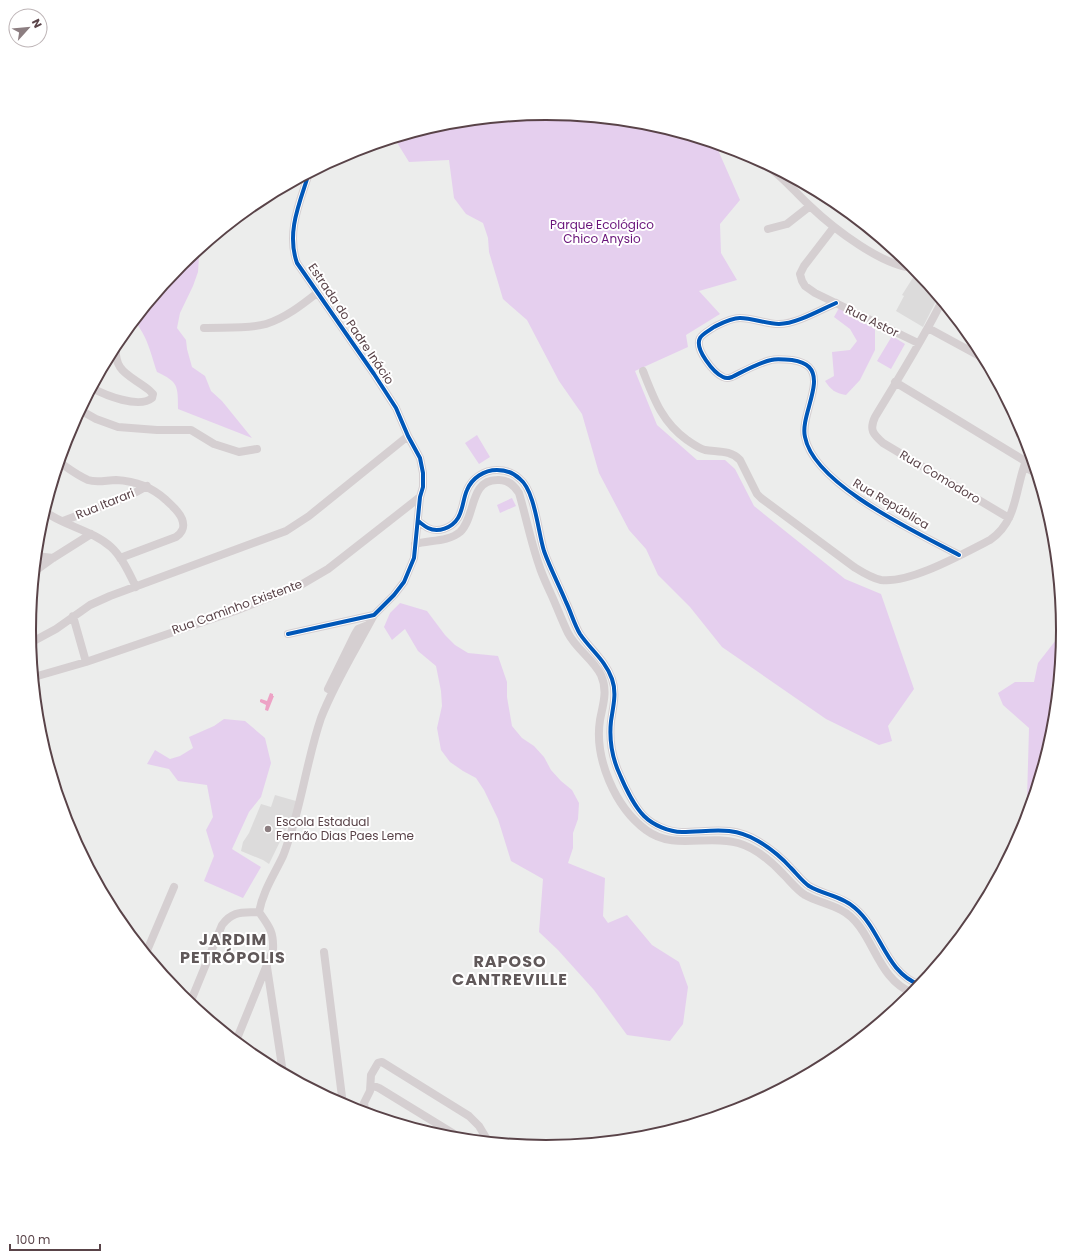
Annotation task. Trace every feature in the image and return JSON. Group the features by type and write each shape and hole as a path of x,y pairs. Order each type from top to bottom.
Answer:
{"street":[{"path":"784,179 810,206 834,227 885,260 901,264"},
{"name":"Estrada do Padre Inácio","path":"259,912 261,900 266,887 283,855 291,831 311,752 333,691 374,615 394,595 404,582 414,558 420,497 423,487 423,474 420,458 408,436 396,408 297,263 293,252 294,227 297,209 307,180"},
{"path":"768,229 787,224 810,206"},
{"name":"Rua Astor","path":"834,227 804,266 800,274 805,286 815,293 918,344"},
{"path":"204,328 266,324 296,308 317,293"},
{"name":"Rua República","path":"836,303 791,322 780,324 739,318 729,320 700,337 700,347 705,360 712,369 722,377 727,378 772,359 798,361 808,365 814,378 804,424 805,438 811,453 823,468 848,492 868,505 959,555"},
{"path":"939,306 896,382 1026,459"},
{"path":"928,328 974,353"},
{"path":"96,390 110,396 129,401 147,401 152,398 153,394 141,383 120,369 116,361 116,356"},
{"path":"643,371 655,402 663,417 680,435 695,446 704,450 727,453 736,456 740,460 757,494 761,498 854,567 869,576 880,580 894,581 927,570 998,535 1009,518 1027,462"},
{"name":"Rua Comodoro","path":"896,382 873,420 873,433 884,443 1009,518"},
{"path":"85,413 96,419 118,427 191,430 214,444 239,452 257,449"},
{"path":"36,640 56,629 90,605 110,596 286,531 309,516 408,436"},
{"path":"63,465 80,476 90,480 131,482 147,486 176,509 182,517 184,526 182,533 176,537 120,558"},
{"path":"418,521 427,528 434,530 443,529 454,524 460,512 467,489 473,480 482,473 492,470 503,470 514,474 522,480 528,489 544,551 573,618 580,633 607,668 613,679 615,691 610,743 620,776 644,816 667,830 681,832 706,830 726,831 742,834 756,840 776,853 810,886 845,901 855,907 868,922 896,968 907,979 915,982"},
{"path":"482,473 487,482"},
{"path":"415,544 445,539 460,531 468,520 476,493 480,487 487,482 502,480 509,482 515,487 519,493 539,566 563,622 569,635 600,674 605,692 600,720 599,741 602,758 608,778 630,816 638,824 654,835 681,842 706,840 739,843 751,849 769,861 794,886 805,894 851,916 860,927 888,974 896,984 907,991"},
{"name":"Rua Itarari","path":"63,522 129,496 147,486"},
{"name":"Rua Caminho Existente","path":"38,676 86,662 235,611 299,586 328,569 420,497"},
{"path":"50,514 63,522 91,534 110,547 120,558 136,587"},
{"path":"426,541 427,528"},
{"path":"40,568 53,558 91,534"},
{"path":"41,557 53,558"},
{"path":"288,634 374,615"},
{"path":"73,616 86,662"},
{"path":"563,622 573,618"},
{"path":"328,689 358,629 368,625"},
{"path":"638,824 644,816"},
{"path":"739,843 742,834"},
{"path":"148,948 174,887"},
{"path":"192,997 222,925 227,919 236,913 259,912 270,927 273,938 273,950 238,1036"},
{"path":"324,952 342,1097"},
{"path":"266,965 282,1066"},
{"path":"366,1107 364,1104 371,1085 371,1075 378,1063 382,1062 469,1116 479,1126 485,1137"},
{"path":"371,1085 379,1088 448,1130"}],"shaded area":[{"path":"914,277 936,302 923,327 896,311 904,296 902,295"},
{"path":"270,693 274,696 268,711 265,710 266,705 260,702 260,700 267,701"},
{"name":"Escola Estadual Fernão Dias Paes Leme","path":"275,795 296,801 293,815 269,864 241,851 243,842 249,833 261,804 271,807"}],"green space":[{"name":"Parque Ecológico Chico Anysio","path":"546,120 613,124 678,137 718,150 740,200 720,224 721,253 737,280 699,291 720,314 686,335 688,347 635,371 657,425 697,460 725,460 735,469 754,506 845,579 881,594 914,689 888,726 892,741 879,745 826,719 722,647 690,607 658,575 646,549 629,530 599,473 582,414 559,381 527,320 503,299 489,252 488,238 483,223 466,214 454,198 449,160 409,162 397,142 414,137 479,124 513,121"},
{"path":"199,257 198,272 180,313 177,328 186,340 192,367 205,376 211,391 222,401 252,438 178,409 177,389 173,382 157,372 146,339 138,325 141,320 163,294 185,269"},
{"path":"839,308 875,329 875,350 860,380 846,395 834,391 825,381 834,376 832,352 850,350 857,341 850,329 834,317"},
{"path":"892,336 905,344 891,369 877,361"},
{"path":"477,435 490,457 479,464 465,443"},
{"path":"512,498 516,506 500,513 497,505"},
{"path":"400,603 427,611 445,635 455,645 468,653 498,656 507,682 507,697 512,726 522,738 534,746 544,757 551,770 572,790 579,803 578,819 573,833 573,848 568,863 605,878 603,916 608,923 627,915 652,945 679,962 688,987 683,1024 670,1041 627,1035 594,990 558,950 539,932 543,879 511,861 498,819 484,790 476,778 450,762 441,750 437,728 442,706 441,691 436,666 418,651 405,629 392,640 384,627 390,613"},
{"path":"1056,640 1053,682 1051,687 1053,689 1052,697 1039,762 1027,799 1029,728 1003,705 998,693 1015,682 1034,682 1038,663"},
{"path":"224,719 245,721 265,738 271,763 261,797 249,812 232,849 261,867 243,898 204,881 214,856 206,830 213,817 207,785 178,781 169,769 147,764 155,750 170,759 180,756 193,748 189,737 214,726"}],"cycle path":[{"path":"288,634 374,615 394,595 404,582 414,558 420,497 423,487 423,473 420,458 408,436 396,408 297,263 293,240 294,229 298,206 307,180"},
{"path":"836,303 793,322 774,324 745,318 737,318 723,322 702,335 700,338 699,343 702,354 710,366 719,375 726,378 732,377 756,365 774,359 801,362 809,367 813,373 814,381 804,429 805,437 813,455 827,473 847,490 870,506 959,555"},
{"path":"418,521 428,528 436,530 449,527 460,515 466,493 475,478 492,470 510,472 518,477 525,485 533,502 544,551 576,626 584,640 606,666 612,679 614,705 610,735 613,755 617,769 625,785 634,802 644,816 652,822 672,831 729,831 748,836 762,844 779,856 809,886 839,898 855,908 872,928 891,961 899,971 908,979 915,982"}],"place":[{"name":"Escola Estadual Fernão Dias Paes Leme","path":"268,829"}],"district":[{"name":"JARDIM PETRÓPOLIS","path":"233,948"},
{"name":"RAPOSO CANTREVILLE","path":"510,970"}]}
